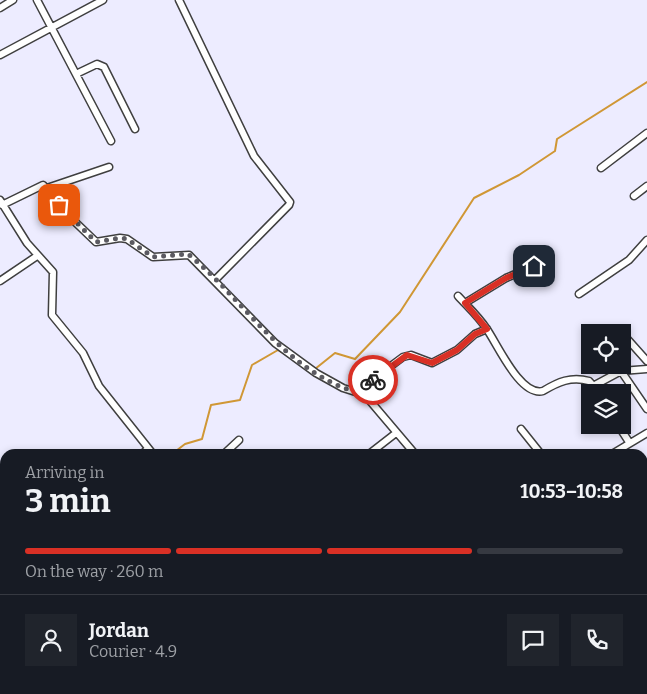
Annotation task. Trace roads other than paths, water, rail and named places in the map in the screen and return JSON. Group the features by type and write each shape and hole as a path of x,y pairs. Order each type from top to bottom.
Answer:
{"street":[{"path":"0,8 13,0"},
{"path":"37,0 111,141"},
{"path":"0,55 103,0"},
{"path":"179,0 254,156 290,202 215,280"},
{"path":"76,74 96,64 104,66 135,129"},
{"path":"602,168 647,133"},
{"path":"47,188 109,167"},
{"path":"148,447 99,386 83,353 52,316 50,309 54,300 51,289 54,276 51,269 37,256 1,202 40,184 47,188 92,240 96,242 120,238 127,239 153,257 188,254 275,343 316,373 365,396 410,449"},
{"path":"634,196 647,186"},
{"path":"579,294 629,260 647,240"},
{"path":"0,281 37,256"},
{"path":"465,303 506,278 534,266"},
{"path":"458,296 487,329 516,375 536,392 543,391 554,383 566,380 585,380 593,384"},
{"path":"356,392 403,357 411,356 432,363 457,350 475,334 487,329"},
{"path":"631,343 647,361"},
{"path":"631,370 647,369"},
{"path":"597,384 615,374"},
{"path":"623,374 647,409"},
{"path":"521,429 537,449"},
{"path":"375,449 396,433"},
{"path":"624,434 629,442"},
{"path":"619,449 646,434"},
{"path":"229,449 239,440"}],"waterway":[{"path":"315,369 335,353 355,359 400,312 474,198 519,175 555,151 557,139 647,82"},
{"path":"178,449 185,444 202,439 211,405 240,400 252,365 278,350 288,356"}]}
